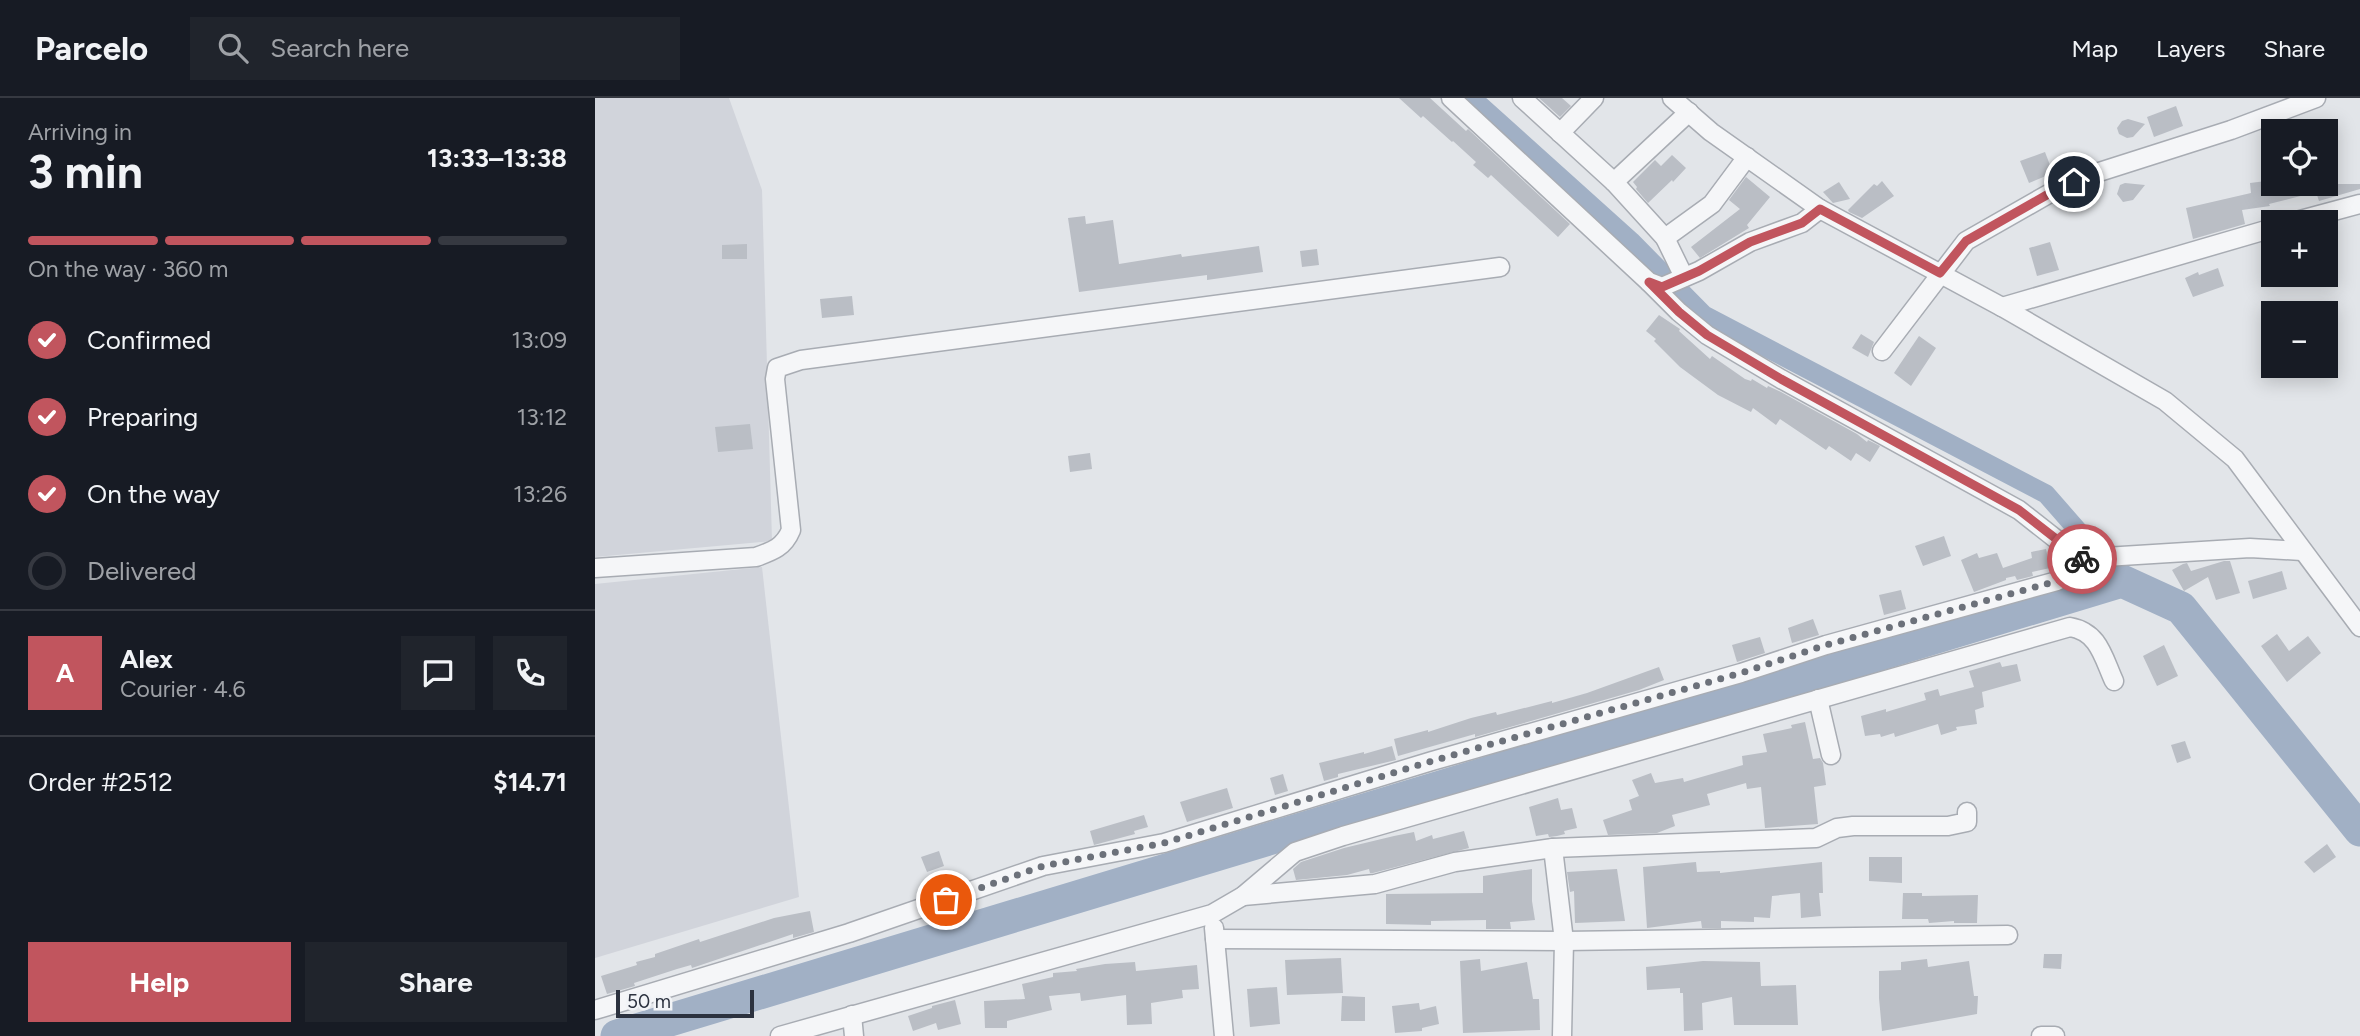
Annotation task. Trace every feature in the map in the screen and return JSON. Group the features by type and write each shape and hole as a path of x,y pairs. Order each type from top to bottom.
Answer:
{"street":[{"path":"1451,98 1668,282"},
{"path":"1521,98 1614,182 1665,239 1668,282 1679,312 1707,335 1781,379 2019,510 2097,561"},
{"path":"1560,132 1594,98"},
{"path":"1672,98 1711,132 1820,209 2002,307 2165,401 2235,459 2360,627"},
{"path":"1882,351 1966,241 2052,192 2096,173 2231,130 2316,98"},
{"path":"1614,182 1689,112"},
{"path":"1665,239 1712,204 1747,157"},
{"path":"2338,210 2360,204"},
{"path":"1668,282 1750,242 1802,223 1820,209"},
{"path":"2002,307 2261,231"},
{"path":"595,568 747,559 772,552 786,542 791,530 775,379 777,368 801,360 1048,325 1500,267"},
{"path":"595,1010 849,933 1043,866 1164,843 1432,761 1741,673 1826,645 2057,581 2097,561 2250,548 2302,551"},
{"path":"780,1036 1212,914 1243,896 1295,852 1331,840 2070,627 2090,634 2114,681"},
{"path":"1818,699 1831,755"},
{"path":"1243,896 1375,884 1455,862 1553,848 1816,838 1837,828 1853,826 1962,825 1967,822 1967,812"},
{"path":"1553,848 1564,941 1562,1036"},
{"path":"1212,914 1224,1036"},
{"path":"1215,939 1564,941 2008,935"},
{"path":"852,1015 854,1036"},
{"path":"2041,1036 2055,1036"}],"shaded area":[{"path":"595,98 729,98 762,190 772,541 595,557"},
{"path":"762,567 799,897 595,958 595,584"}],"building":[{"path":"1399,98 1430,98 1466,131 1468,129 1570,224 1558,237 1491,175 1488,178 1473,165 1476,162 1453,141"},
{"path":"1539,98 1562,98 1571,106 1560,117"},
{"path":"2176,106 2183,126 2154,137 2147,117"},
{"path":"2128,119 2145,124 2133,137 2127,138 2119,134 2117,128 2122,121"},
{"path":"2045,152 2053,173 2029,183 2020,161"},
{"path":"1672,155 1686,168 1648,203 1633,182 1655,160 1661,166"},
{"path":"1746,177 1770,197 1747,225 1749,228 1700,258 1691,247 1740,209 1729,200"},
{"path":"1882,181 1894,196 1862,218 1849,212 1874,184 1877,186"},
{"path":"1839,182 1850,199 1833,203 1823,192"},
{"path":"2261,182 2261,196 2300,196 2269,204 2270,206 2242,210 2245,224 2193,239 2186,208 2251,193 2250,183"},
{"path":"2338,184 2360,184 2360,189 2338,195"},
{"path":"2120,185 2145,185 2133,200 2123,202 2117,194"},
{"path":"2317,196 2336,196 2319,201"},
{"path":"1085,216 1086,224 1113,220 1119,264 1259,246 1263,272 1207,280 1207,275 1079,292 1068,218"},
{"path":"2050,242 2059,270 2037,276 2029,248"},
{"path":"747,244 747,259 722,259 722,245"},
{"path":"1317,249 1319,265 1302,267 1300,251"},
{"path":"2218,268 2224,286 2193,297 2185,278"},
{"path":"852,296 854,315 822,318 820,299"},
{"path":"1659,315 1680,329 1679,331 1710,359 1712,356 1745,379 1752,379 1781,392 1867,442 1868,440 1880,446 1870,462 1856,453 1851,461 1829,446 1826,450 1780,419 1776,425 1753,408 1751,412 1718,395 1680,367 1646,331"},
{"path":"1861,334 1874,342 1868,357 1852,348"},
{"path":"1919,336 1936,348 1911,386 1894,373"},
{"path":"750,424 753,449 718,452 715,427"},
{"path":"1090,453 1092,469 1070,472 1068,456"},
{"path":"1944,536 1951,556 1923,566 1915,546"},
{"path":"2046,549 2050,568 2032,572 2033,576 2017,580 2015,576 2006,578 1974,592 1961,560 1977,553 1979,558 1997,553 2003,568 2032,558 2031,552"},
{"path":"2230,561 2240,593 2216,600 2208,577 2184,591 2172,570 2187,563 2191,571"},
{"path":"2282,571 2287,589 2253,599 2248,581"},
{"path":"1901,590 1906,609 1884,615 1879,595"},
{"path":"1813,619 1819,635 1792,643 1788,628"},
{"path":"2277,634 2289,651 2308,636 2321,653 2287,682 2261,646"},
{"path":"1760,637 1765,653 1737,662 1732,645"},
{"path":"2164,645 2178,676 2157,686 2143,656"},
{"path":"2000,662 2002,667 2017,664 2021,681 1982,692 1984,707 1975,710 1977,724 1956,727 1957,730 1941,735 1938,724 1895,737 1894,733 1881,737 1880,734 1865,736 1861,716 1926,700 1924,693 1938,689 1940,696 1974,687 1969,671"},
{"path":"1659,667 1664,680 1639,690 1398,756 1394,739 1496,712 1497,715 1552,703"},
{"path":"1805,722 1813,759 1820,758 1823,763 1826,785 1814,787 1818,824 1765,828 1761,787 1747,789 1746,783 1707,794 1710,805 1672,815 1675,826 1657,833 1608,835 1603,820 1632,810 1629,800 1639,796 1632,780 1651,773 1655,783 1683,778 1684,782 1743,765 1742,756 1767,752 1763,734 1792,728 1791,725"},
{"path":"2185,741 2191,758 2177,763 2171,745"},
{"path":"1392,746 1396,760 1338,774 1338,777 1324,781 1319,763"},
{"path":"1283,774 1288,791 1275,795 1270,778"},
{"path":"1227,788 1233,808 1187,822 1180,802"},
{"path":"1558,798 1561,810 1572,808 1577,828 1557,836 1536,836 1529,807"},
{"path":"1144,815 1148,827 1134,831 1135,834 1094,845 1090,831"},
{"path":"1464,831 1469,848 1373,873 1370,873 1369,869 1347,875 1296,880 1293,869 1301,862 1394,836 1414,832 1416,841 1432,835 1433,839"},
{"path":"2327,844 2336,857 2314,873 2304,862"},
{"path":"939,851 944,866 927,872 921,857"},
{"path":"1869,857 1902,857 1902,883 1869,881"},
{"path":"1696,862 1697,872 1720,873 1822,862 1823,893 1819,893 1821,916 1801,918 1800,893 1772,896 1770,918 1754,917 1754,922 1721,921 1721,928 1702,928 1701,921 1647,928 1643,867"},
{"path":"1532,869 1535,920 1510,922 1511,929 1486,929 1486,920 1431,921 1431,925 1386,924 1386,894 1483,893 1483,876"},
{"path":"1617,869 1625,921 1575,923 1574,891 1570,892 1567,872"},
{"path":"1903,893 1922,893 1922,896 1978,895 1977,923 1929,923 1928,919 1902,919"},
{"path":"810,911 814,932 793,938 793,934 692,968 691,965 677,969 607,994 601,976 637,965 636,962 655,957 655,954 699,939 700,942 774,918"},
{"path":"2044,954 2062,954 2061,969 2043,968"},
{"path":"1341,958 1343,993 1287,995 1285,960"},
{"path":"1480,959 1481,971 1527,962 1533,999 1539,999 1540,1030 1463,1033 1460,961"},
{"path":"1927,959 1928,967 1969,961 1974,996 1978,996 1977,1014 1882,1031 1879,971 1901,970 1901,962"},
{"path":"1703,961 1760,962 1761,986 1796,985 1798,1025 1734,1025 1732,997 1702,1003 1703,1030 1684,1031 1683,993 1680,993 1680,988 1647,990 1646,967"},
{"path":"1135,962 1136,971 1197,965 1199,989 1182,990 1183,998 1151,1003 1152,1024 1127,1025 1126,995 1081,1001 1080,993 1049,996 1052,1010 1007,1021 1007,1028 985,1028 984,1001 1025,999 1022,984 1053,977 1053,973"},
{"path":"1277,987 1280,1024 1250,1027 1247,989"},
{"path":"1342,996 1365,997 1365,1021 1341,1021"},
{"path":"955,1000 961,1024 938,1030 936,1023 913,1031 908,1016"},
{"path":"1419,1003 1420,1010 1436,1006 1439,1024 1422,1028 1422,1031 1395,1033 1392,1006"}],"waterway":[{"path":"1472,98 1631,241 1704,315 2046,494 2122,581"},
{"path":"617,1036 2122,581 2181,608 2360,830"}],"way so far":[{"path":"946,900 1043,866 1164,843 1432,761 1741,673 1826,645 2057,581 2089,565 2082,559"}],"route":[{"path":"2074,182 1966,241 1940,273 1820,209 1802,223 1750,242 1678,281 1662,287 1649,282 1707,335 1781,379 2019,510 2082,559"}]}
